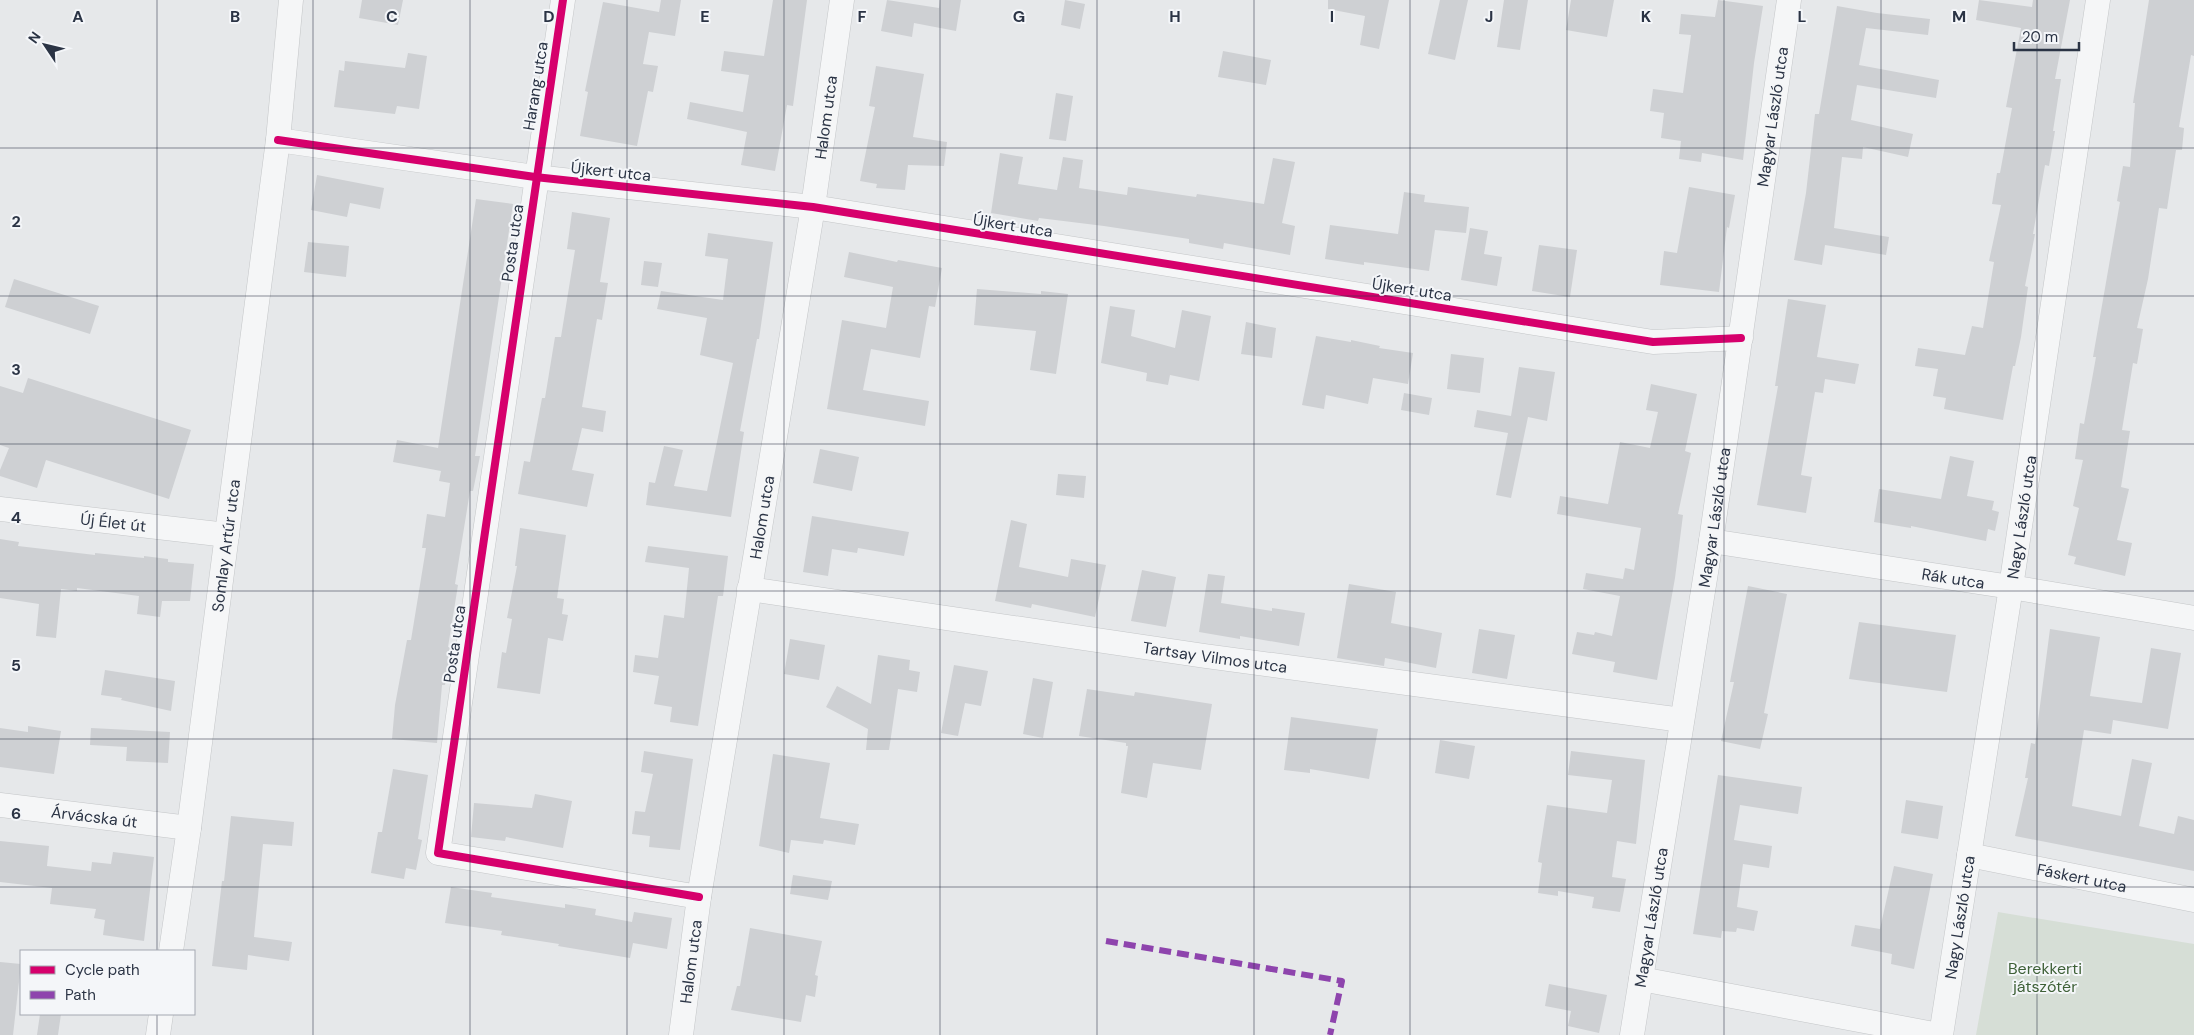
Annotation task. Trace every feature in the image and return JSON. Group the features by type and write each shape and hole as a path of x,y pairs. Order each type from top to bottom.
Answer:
{"street":[{"name":"Somlay Artúr utca","path":"170,950 189,828 278,140 291,0"},
{"name":"Harang utca","path":"535,177 563,0"},
{"name":"Halom utca","path":"681,1035 699,897 813,207 842,0"},
{"name":"Magyar László utca","path":"1632,1035 1711,541 1788,0"},
{"name":"Nagy László utca","path":"1940,1035 2011,587 2098,0"},
{"name":"Újkert utca","path":"278,140 535,177 813,207 1653,342 1741,338"},
{"name":"Posta utca","path":"535,177 438,853 699,897"},
{"name":"Új Élet út","path":"0,508 227,535"},
{"name":"Rák utca","path":"1711,541 2011,587 2194,618"},
{"name":"Tartsay Vilmos utca","path":"749,589 1205,656 1682,720"},
{"name":"Árvácska út","path":"0,805 189,828"},
{"name":"Fáskert utca","path":"1968,855 2194,900"},
{"path":"1641,979 1940,1035"},
{"path":"158,1035 161,1015"}],"green space":[{"name":"Berekkerti játszótér","path":"1998,912 2194,944 2194,1035 1976,1035"}],"building":[{"path":"362,0 403,0 398,25 359,18"},
{"path":"661,0 681,0 675,36 649,32 643,64 658,66 653,92 648,91 637,146 580,136 588,92 585,91 603,2 659,12"},
{"path":"773,0 807,0 793,106 787,105 775,171 741,165 747,132 687,119 690,102 743,112 749,75 721,71 724,51 764,56"},
{"path":"887,0 939,8 940,0 961,0 956,31 914,23 912,37 881,31"},
{"path":"1065,0 1085,4 1080,29 1061,25"},
{"path":"1328,0 1389,0 1379,49 1360,45 1365,16 1328,9"},
{"path":"1440,0 1468,0 1455,60 1428,54"},
{"path":"1504,0 1528,0 1520,50 1497,47"},
{"path":"1571,0 1614,0 1607,37 1566,30"},
{"path":"1718,0 1763,6 1754,63 1743,160 1702,153 1701,162 1679,159 1681,141 1661,138 1664,113 1650,111 1653,89 1683,93 1691,35 1679,34 1681,14 1715,17"},
{"path":"1979,0 2032,7 2033,0 2070,0 2055,79 2061,79 2053,131 2055,131 2049,166 2045,165 2025,286 2028,287 2021,337 2015,366 2013,366 2003,420 1944,409 1946,398 1933,396 1938,369 1915,366 1918,348 1965,355 1972,326 1983,328 1994,262 1989,261 2001,205 1992,204 1997,173 2000,173 2012,108 2006,107 2021,28 1976,20"},
{"path":"2149,0 2194,0 2194,56 2191,55 2179,127 2184,128 2182,150 2176,150 2167,209 2159,208 2148,279 2137,328 2143,329 2137,364 2133,363 2122,430 2130,431 2121,487 2129,489 2117,540 2132,543 2125,576 2074,564 2076,557 2068,555 2079,508 2073,506 2083,460 2075,459 2080,423 2084,424 2096,357 2093,357 2120,202 2117,201 2123,166 2130,167 2135,103 2133,103"},
{"path":"1837,6 1930,19 1928,35 1866,28 1859,65 1939,80 1936,98 1857,85 1851,120 1913,134 1908,157 1863,147 1862,159 1842,157 1834,228 1889,237 1886,255 1825,245 1822,265 1794,260 1806,193 1815,114 1819,114"},
{"path":"1223,51 1271,60 1266,85 1218,77"},
{"path":"408,53 427,56 419,109 397,106 395,114 334,107 339,70 344,71 345,61 405,68"},
{"path":"876,66 924,74 913,137 947,142 944,166 908,165 905,190 876,188 877,184 860,181 875,107 869,106"},
{"path":"1056,93 1073,96 1066,141 1049,139"},
{"path":"1000,153 1023,157 1018,184 1057,190 1063,157 1083,160 1079,188 1127,195 1128,187 1196,197 1197,194 1264,204 1273,158 1295,162 1282,223 1295,226 1290,255 1224,243 1223,249 1189,243 1189,239 1104,226 1039,218 1038,221 991,213"},
{"path":"317,175 384,188 380,209 350,203 347,217 311,210"},
{"path":"1689,187 1735,195 1729,228 1727,227 1719,292 1660,285 1664,251 1677,253"},
{"path":"1404,192 1425,195 1424,202 1469,207 1466,233 1435,230 1429,271 1325,259 1330,225 1398,234"},
{"path":"476,199 513,204 475,456 480,456 473,491 470,491 455,584 458,585 448,647 452,648 445,685 442,685 437,743 392,739 395,705 407,640 411,640 426,548 422,548 427,514 445,517 450,483 439,481 441,471 393,462 397,440 438,448"},
{"path":"572,212 610,218 600,282 608,283 602,320 597,319 582,407 606,411 603,432 582,428 572,470 594,474 587,507 518,494 524,461 530,462 542,398 545,398 555,337 561,337 575,250 567,249"},
{"path":"1470,228 1488,231 1484,254 1502,257 1497,286 1461,280"},
{"path":"708,233 773,242 759,339 757,339 740,431 744,432 731,517 646,505 649,482 655,483 664,446 683,450 674,486 707,491 733,363 700,355 707,318 657,309 661,291 723,300 728,259 705,256"},
{"path":"308,242 349,246 346,277 304,272"},
{"path":"1539,245 1577,250 1570,297 1532,291"},
{"path":"849,252 897,262 898,260 942,268 935,307 929,306 920,358 871,349 863,390 929,401 925,426 827,409 842,320 886,328 893,287 844,277"},
{"path":"644,261 662,263 658,287 641,285"},
{"path":"14,279 99,306 90,334 5,307"},
{"path":"977,289 1041,294 1041,291 1068,294 1056,374 1030,370 1036,331 974,325"},
{"path":"1788,299 1826,305 1817,357 1859,364 1855,384 1825,379 1823,393 1815,392 1801,475 1812,477 1806,513 1757,505 1778,386 1775,386"},
{"path":"1110,306 1135,310 1131,336 1175,348 1182,310 1211,316 1199,381 1170,375 1168,385 1146,381 1147,373 1101,363"},
{"path":"1246,322 1276,328 1272,358 1241,354"},
{"path":"1316,336 1351,342 1351,340 1380,346 1379,348 1413,353 1408,384 1373,378 1368,404 1326,395 1324,409 1302,405"},
{"path":"1451,354 1484,358 1480,393 1447,389"},
{"path":"1519,367 1555,372 1547,421 1528,417 1511,498 1496,495 1508,433 1474,427 1477,410 1511,416"},
{"path":"28,378 191,430 169,499 46,460 37,488 0,476 0,470 9,448 0,445 0,386 23,393"},
{"path":"1651,384 1697,394 1685,451 1691,453 1678,514 1683,515 1675,578 1657,680 1613,672 1615,662 1572,654 1577,632 1594,635 1595,632 1612,636 1620,596 1583,589 1586,573 1623,579 1625,568 1634,570 1641,528 1557,514 1560,496 1608,504 1620,442 1650,448 1658,412 1646,410"},
{"path":"1404,393 1432,398 1429,415 1401,410"},
{"path":"820,449 859,457 852,491 813,483"},
{"path":"1950,456 1974,461 1967,496 1994,501 1992,510 1999,512 1995,531 1988,529 1986,541 1911,526 1911,528 1874,522 1879,489 1941,499"},
{"path":"1058,474 1086,476 1084,498 1056,495"},
{"path":"812,516 909,532 904,556 858,548 857,553 832,549 828,576 803,572"},
{"path":"1011,520 1027,524 1019,567 1068,577 1071,559 1106,565 1095,617 1032,604 1031,608 995,601"},
{"path":"520,528 566,535 557,598 564,599 562,614 568,615 563,641 548,638 540,694 497,688 502,652 506,653 512,619 507,618 517,566 515,566"},
{"path":"0,539 19,542 18,546 95,555 95,553 144,558 144,556 168,559 168,562 194,564 190,601 162,601 160,617 137,614 139,596 77,588 77,591 61,589 56,638 36,636 39,604 0,598"},
{"path":"648,546 728,556 723,596 718,596 698,726 670,722 672,707 654,704 659,676 633,672 635,655 658,658 664,615 684,618 689,568 645,562"},
{"path":"1142,570 1176,577 1166,627 1131,621"},
{"path":"1208,574 1225,576 1221,603 1272,611 1272,608 1305,613 1299,646 1240,636 1240,639 1199,632"},
{"path":"1349,584 1396,592 1391,623 1442,633 1436,668 1385,658 1384,666 1337,658"},
{"path":"1748,586 1787,594 1764,713 1768,714 1760,749 1721,741 1734,682 1730,682"},
{"path":"1859,622 1956,635 1947,692 1849,679"},
{"path":"1479,629 1515,635 1507,679 1472,673"},
{"path":"2050,629 2100,637 2090,696 2142,703 2151,648 2181,653 2168,729 2113,720 2111,734 2084,730 2072,806 2121,816 2132,759 2152,763 2139,826 2174,834 2178,816 2194,820 2194,871 2015,836 2028,778 2025,778 2031,743 2035,744"},
{"path":"790,639 825,645 819,680 784,674"},
{"path":"878,655 910,660 909,670 920,672 917,692 898,689 889,750 866,750 868,729 826,707 837,686 871,704"},
{"path":"954,665 988,671 981,706 965,703 958,736 941,733"},
{"path":"105,670 175,681 171,711 121,700 122,698 101,695"},
{"path":"1033,678 1053,682 1043,738 1023,734"},
{"path":"1087,689 1134,696 1135,692 1212,704 1201,770 1153,763 1147,798 1121,793 1128,746 1126,746 1126,743 1079,736"},
{"path":"1291,717 1378,729 1369,779 1310,769 1310,773 1284,770"},
{"path":"28,726 61,731 54,774 0,767 0,728 28,732"},
{"path":"91,728 170,732 168,763 126,761 127,747 90,745"},
{"path":"1440,740 1475,746 1469,779 1435,773"},
{"path":"644,751 693,759 680,850 649,847 650,836 632,834 635,811 645,812 653,774 641,772"},
{"path":"1571,751 1645,760 1636,844 1617,841 1612,877 1626,879 1620,912 1592,908 1594,897 1558,891 1558,896 1538,893 1542,863 1538,862 1547,805 1607,813 1612,780 1568,775"},
{"path":"773,754 830,763 820,818 859,824 855,845 824,840 823,844 791,840 789,853 759,846"},
{"path":"393,769 428,775 418,839 422,840 416,870 406,868 404,879 371,873 378,832 382,832"},
{"path":"1718,775 1802,787 1798,814 1740,805 1734,840 1772,846 1769,868 1743,864 1737,907 1758,911 1754,931 1737,928 1736,932 1722,931 1721,938 1693,934"},
{"path":"535,794 572,801 563,848 506,837 505,841 471,837 474,803 532,808"},
{"path":"1906,800 1943,806 1938,839 1901,833"},
{"path":"231,816 294,822 292,846 263,844 254,937 292,942 289,961 248,955 247,970 212,966"},
{"path":"0,841 49,846 47,866 91,871 92,862 111,864 113,852 154,857 144,941 103,935 105,920 94,918 96,909 50,904 52,888 0,882"},
{"path":"1894,866 1933,874 1914,969 1891,964 1892,954 1851,946 1855,925 1880,929"},
{"path":"793,875 832,881 828,900 790,894"},
{"path":"451,887 492,893 491,897 565,908 565,904 596,909 595,915 632,922 634,912 672,918 667,949 633,943 630,958 501,935 502,931 445,923"},
{"path":"750,928 822,941 815,975 818,976 815,997 806,995 801,1022 731,1010 737,986 740,986"},
{"path":"0,962 20,964 13,1035 0,1035"},
{"path":"1549,984 1607,995 1599,1033 1568,1026 1571,1011 1545,1006"},
{"path":"40,1015 61,1015 58,1035 37,1035"}],"marked path":[{"path":"1106,941 1342,981 1330,1035"}],"cycle path":[{"path":"563,0 438,853 699,897"},
{"path":"278,140 535,177 813,207 1653,342 1741,338"}]}
